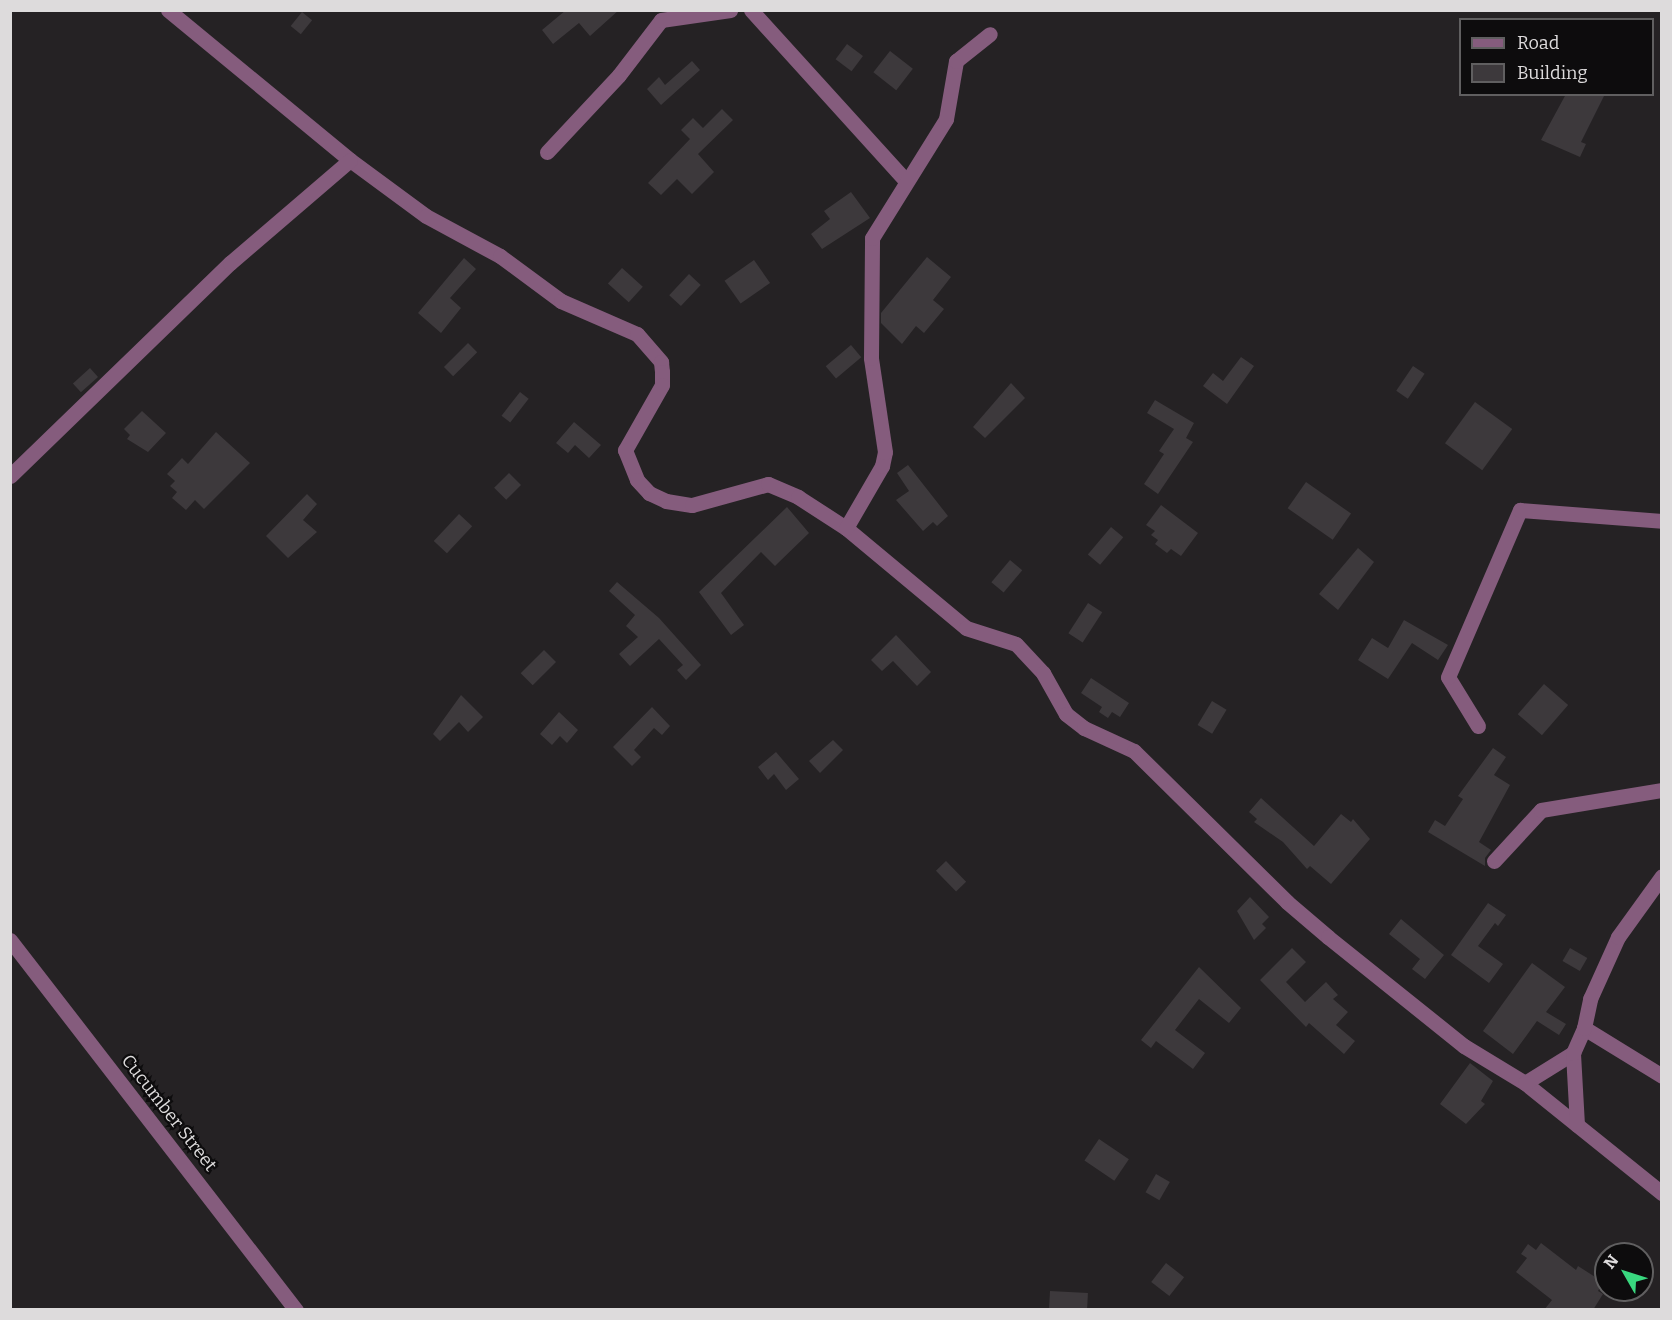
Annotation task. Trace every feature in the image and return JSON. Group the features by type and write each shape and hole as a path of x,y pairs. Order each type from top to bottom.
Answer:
{"street":[{"path":"168,10 350,160 426,216 500,256 561,300 637,334 661,362 662,372 662,385 625,450 637,480 649,493 666,501 692,505 768,484 798,497 846,528 966,628 1016,644 1043,673 1066,714 1084,728 1134,751 1312,923 1464,1046 1525,1083 1662,1193"},
{"path":"547,152 619,75 661,15 730,10"},
{"path":"751,10 906,181"},
{"path":"846,528 877,475 885,452 871,358 872,237 946,119 956,61 990,34"},
{"path":"10,476 230,263 350,160"},
{"path":"1478,726 1448,677 1520,510 1662,521"},
{"path":"1494,861 1541,810 1662,790"},
{"path":"1576,1125 1573,1053 1584,1028 1590,999 1618,937 1662,876"},
{"name":"Cucumber Street","path":"10,940 296,1310"},
{"path":"1584,1028 1662,1076"},
{"path":"1525,1083 1573,1053"}],"building":[{"path":"566,10 619,10 590,36 579,23 553,44 542,30"},
{"path":"302,12 312,20 301,34 291,26"},
{"path":"847,44 863,56 852,71 836,59"},
{"path":"890,51 913,69 896,90 873,72"},
{"path":"692,61 700,70 661,105 647,89 659,77 665,85"},
{"path":"1565,96 1604,96 1581,142 1586,144 1580,157 1541,140"},
{"path":"722,109 733,120 698,154 714,172 692,194 677,179 661,195 648,183 690,139 681,130 693,118 703,128"},
{"path":"851,192 870,218 822,249 811,234 830,219 824,211"},
{"path":"927,257 951,277 933,300 944,309 924,333 916,326 902,344 881,323 881,313"},
{"path":"464,258 476,269 450,298 461,308 441,333 418,313"},
{"path":"754,260 770,283 741,304 725,281"},
{"path":"622,268 643,287 629,302 608,284"},
{"path":"689,274 701,285 681,306 669,295"},
{"path":"468,343 477,352 453,376 444,367"},
{"path":"851,345 861,357 836,378 826,366"},
{"path":"1241,357 1254,366 1227,404 1203,386 1213,373 1223,381"},
{"path":"1413,366 1425,374 1408,399 1396,391"},
{"path":"90,368 98,377 81,392 73,383"},
{"path":"1011,383 1025,398 985,438 973,427"},
{"path":"520,392 529,399 510,422 502,416"},
{"path":"1155,400 1194,423 1186,438 1193,442 1158,494 1144,484 1164,454 1159,451 1174,429 1147,413"},
{"path":"1475,402 1512,429 1482,470 1445,443"},
{"path":"142,411 166,433 148,452 127,439 130,435 124,429"},
{"path":"574,422 601,445 589,458 575,445 568,453 556,443"},
{"path":"216,432 250,463 204,509 195,500 186,510 172,498 177,492 170,486 175,481 167,474 182,458 188,464"},
{"path":"908,465 948,516 937,526 933,522 923,531 896,500 909,491 897,473"},
{"path":"509,473 521,485 506,500 494,488"},
{"path":"1306,482 1351,514 1333,540 1288,508"},
{"path":"307,494 317,504 303,520 317,532 288,558 266,536"},
{"path":"1161,505 1198,533 1181,556 1171,549 1167,553 1155,544 1158,540 1151,535 1155,531 1146,525"},
{"path":"787,507 809,533 775,566 761,552 721,593 744,625 731,635 699,592"},
{"path":"459,514 472,526 447,553 434,541"},
{"path":"1111,527 1123,537 1100,565 1088,555"},
{"path":"1358,548 1374,562 1338,610 1319,594"},
{"path":"1010,560 1022,570 1004,592 991,582"},
{"path":"617,582 659,618 701,665 686,680 677,670 683,665 659,639 630,666 619,654 638,637 626,626 635,615 609,591"},
{"path":"1088,603 1102,612 1083,642 1068,633"},
{"path":"1404,620 1448,645 1438,660 1412,643 1388,679 1358,660 1372,638 1388,648"},
{"path":"896,635 931,672 917,686 893,661 882,671 871,660"},
{"path":"544,650 556,662 533,685 521,673"},
{"path":"1091,678 1129,703 1120,717 1112,712 1108,718 1099,712 1102,707 1081,693"},
{"path":"1544,684 1568,705 1542,735 1518,714"},
{"path":"461,695 483,717 468,732 459,722 440,741 433,734"},
{"path":"1212,701 1227,710 1212,734 1198,725"},
{"path":"652,707 670,726 662,735 654,728 634,750 641,757 632,766 613,747"},
{"path":"559,712 578,730 567,743 560,736 552,745 540,734"},
{"path":"833,740 843,750 820,773 809,761"},
{"path":"1493,748 1506,757 1494,775 1510,785 1479,842 1491,850 1485,858 1485,866 1428,832 1435,820 1445,826 1463,799 1458,796"},
{"path":"776,752 799,779 786,790 774,774 768,780 758,767"},
{"path":"1261,798 1314,846 1341,814 1351,822 1353,819 1370,839 1331,884 1310,866 1307,869 1283,842 1254,822 1257,819 1249,812"},
{"path":"946,861 966,882 956,892 936,871"},
{"path":"1250,897 1269,917 1262,924 1266,928 1254,940 1237,911"},
{"path":"1488,903 1506,915 1498,926 1495,923 1478,946 1503,964 1489,983 1451,955"},
{"path":"1401,919 1444,955 1425,979 1412,969 1420,959 1389,934"},
{"path":"1292,948 1306,962 1286,982 1305,1002 1326,982 1338,995 1333,999 1348,1012 1336,1025 1355,1041 1344,1054 1309,1023 1306,1027 1260,980"},
{"path":"1570,948 1587,958 1580,971 1562,961"},
{"path":"1532,963 1565,987 1546,1012 1566,1024 1559,1035 1537,1021 1513,1054 1483,1031"},
{"path":"1199,967 1241,1008 1229,1023 1199,999 1175,1030 1205,1053 1193,1069 1156,1041 1151,1048 1141,1040"},
{"path":"1470,1063 1493,1081 1481,1101 1485,1104 1466,1124 1440,1104"},
{"path":"1099,1139 1129,1159 1114,1181 1084,1161"},
{"path":"1156,1174 1170,1182 1159,1200 1146,1192"},
{"path":"1541,1243 1576,1270 1578,1266 1594,1276 1594,1302 1598,1302 1593,1310 1544,1310 1552,1300 1516,1272 1527,1258 1521,1254 1528,1244 1536,1250"},
{"path":"1166,1263 1184,1277 1169,1296 1151,1282"},
{"path":"1050,1291 1088,1293 1087,1310 1049,1309"}]}
